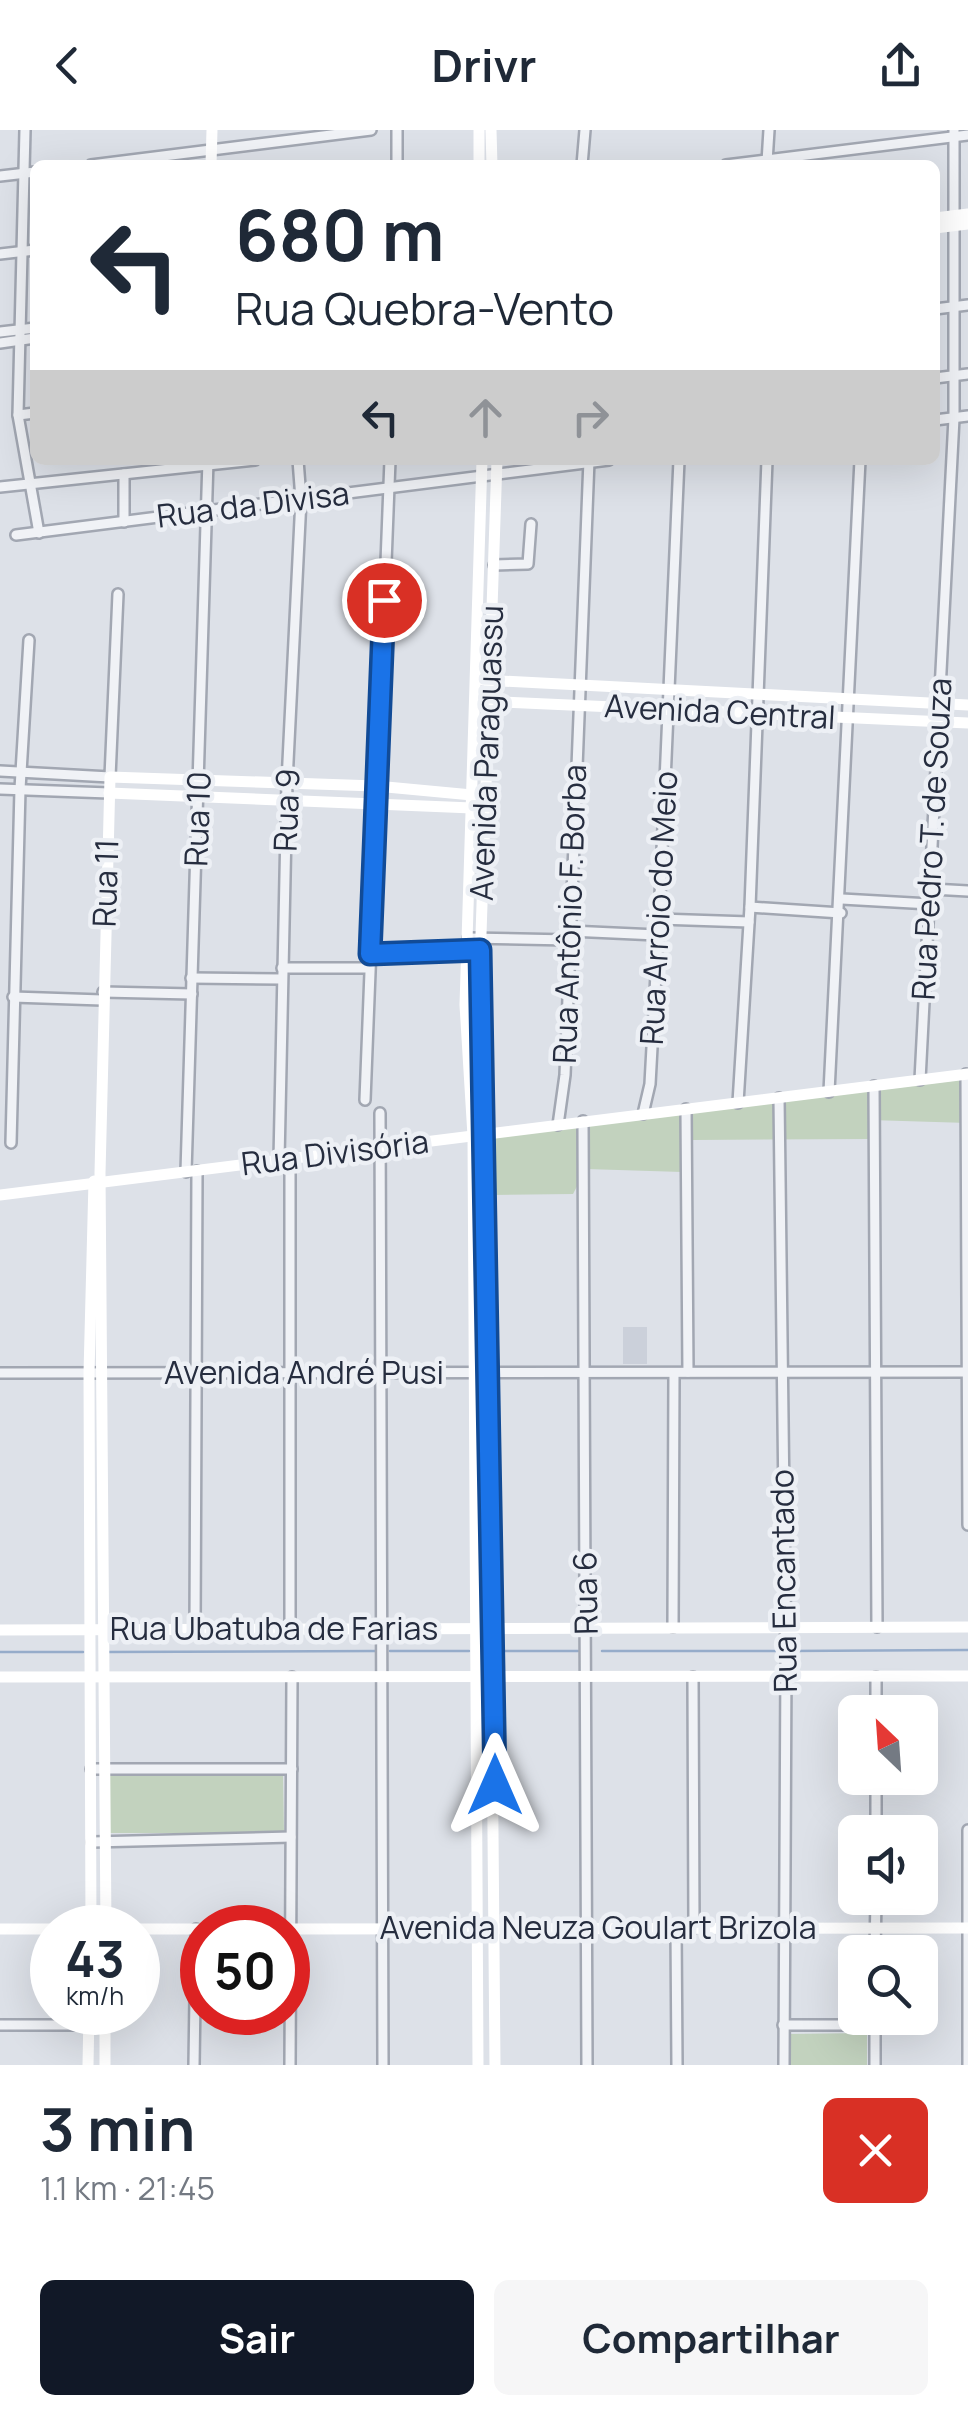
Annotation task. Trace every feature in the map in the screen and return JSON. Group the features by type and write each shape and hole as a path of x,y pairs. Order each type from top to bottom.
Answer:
{"street":[{"path":"25,130 18,415 39,532"},
{"path":"211,160 212,130"},
{"path":"131,160 371,130"},
{"path":"397,130 397,160"},
{"path":"479,130 479,160"},
{"path":"491,130 492,160"},
{"path":"582,160 584,130"},
{"path":"767,160 769,130"},
{"name":"Rua Pedro T. de Souza","path":"920,1080 954,418 954,133"},
{"path":"786,160 968,134"},
{"path":"0,176 30,173"},
{"path":"940,226 968,214"},
{"path":"940,219 968,224"},
{"path":"0,254 30,250"},
{"path":"940,308 968,305"},
{"path":"0,343 30,330"},
{"path":"0,332 30,337"},
{"path":"940,377 968,374"},
{"path":"18,415 30,414"},
{"path":"940,419 968,416"},
{"path":"0,488 187,465"},
{"name":"Rua 10","path":"196,1629 192,978 208,465"},
{"name":"Rua 9","path":"290,1628 281,974 301,499 298,465"},
{"path":"365,1100 390,465"},
{"name":"Avenida Paraguassu","path":"482,465 472,680 472,801 490,1372 495,2065"},
{"name":"Avenida Paraguassu","path":"474,944 497,465"},
{"name":"Rua da Divisa","path":"16,535 561,465"},
{"name":"Rua Antônio F. Borba","path":"558,1125 570,935 589,465"},
{"name":"Rua Arroio do Meio","path":"643,1114 650,1084 679,465"},
{"path":"738,1103 750,907 767,465"},
{"path":"829,1092 842,899 860,465"},
{"path":"124,474 124,522"},
{"path":"494,565 528,564 531,524"},
{"name":"Rua 11","path":"98,1180 118,594"},
{"path":"11,1143 20,789 30,640"},
{"name":"Avenida Central","path":"472,680 968,705"},
{"name":"Avenida Central","path":"472,701 968,724"},
{"path":"0,771 376,786 472,801"},
{"path":"0,789 376,805 472,801"},
{"path":"932,890 968,891"},
{"path":"842,899 930,904"},
{"path":"750,907 841,913"},
{"path":"659,920 749,922"},
{"path":"370,954 570,935 657,935"},
{"path":"192,978 369,968"},
{"path":"13,997 192,994"},
{"path":"0,1009 12,1009"},
{"path":"967,1074 968,1525"},
{"name":"Rua Divisória","path":"0,1196 98,1180 191,1172 967,1074"},
{"path":"874,1086 877,1627"},
{"name":"Rua Encantado","path":"779,1098 786,1662 784,2065"},
{"path":"686,1109 688,1372"},
{"path":"380,1112 385,1677 383,2065"},
{"name":"Rua 6","path":"583,1122 587,2065"},
{"name":"Avenida Paraguassu","path":"478,2065 475,1372 480,1136"},
{"path":"91,1905 98,1768 97,1673 91,1634 89,1372 98,1180"},
{"path":"97,1673 105,1636 104,1372 98,1180"},
{"name":"Avenida André Pusi","path":"0,1372 967,1372"},
{"path":"673,1627 674,1372"},
{"name":"Rua Ubatuba de Farias","path":"0,1630 105,1636 196,1629 673,1627 785,1634 968,1626"},
{"name":"Rua Ubatuba de Farias","path":"0,1677 97,1673 385,1677 478,1671 587,1677 968,1676"},
{"path":"876,1676 876,1695"},
{"path":"290,1905 292,1677"},
{"path":"693,1677 694,1928"},
{"path":"98,1768 292,1769"},
{"path":"98,1768 107,1838 106,1905"},
{"path":"968,1830 968,2065"},
{"path":"92,1842 107,1838 291,1837"},
{"path":"876,1915 876,1935"},
{"path":"676,1928 676,2065"},
{"name":"Avenida Neuza Goulart Brizola","path":"310,1929 968,1928"},
{"path":"0,1930 30,1930"},
{"path":"0,2025 30,2023"},
{"path":"783,2025 838,2023"},
{"path":"88,2035 88,2065"},
{"path":"105,2065 106,2035"},
{"path":"194,2065 195,2035"},
{"path":"290,2035 290,2065"},
{"path":"875,2035 875,2065"}],"shaded area":[{"path":"623,1327 647,1327 647,1364 623,1364"}],"green space":[{"path":"968,1079 968,1123 870,1120 868,1139 692,1140 682,1172 586,1169 573,1194 492,1195 490,1138"},
{"path":"109,1772 283,1773 284,1833 109,1833"},
{"path":"790,2034 867,2035 867,2065 790,2065"}],"waterway":[{"path":"788,1651 968,1650"},
{"path":"106,1652 378,1651"},
{"path":"390,1651 469,1651"},
{"path":"497,1651 578,1651"},
{"path":"602,1651 780,1651"},
{"path":"0,1652 83,1652"}],"route":[{"path":"384,600 370,954 480,950 478,1023 487,1135 495,1785"}]}
